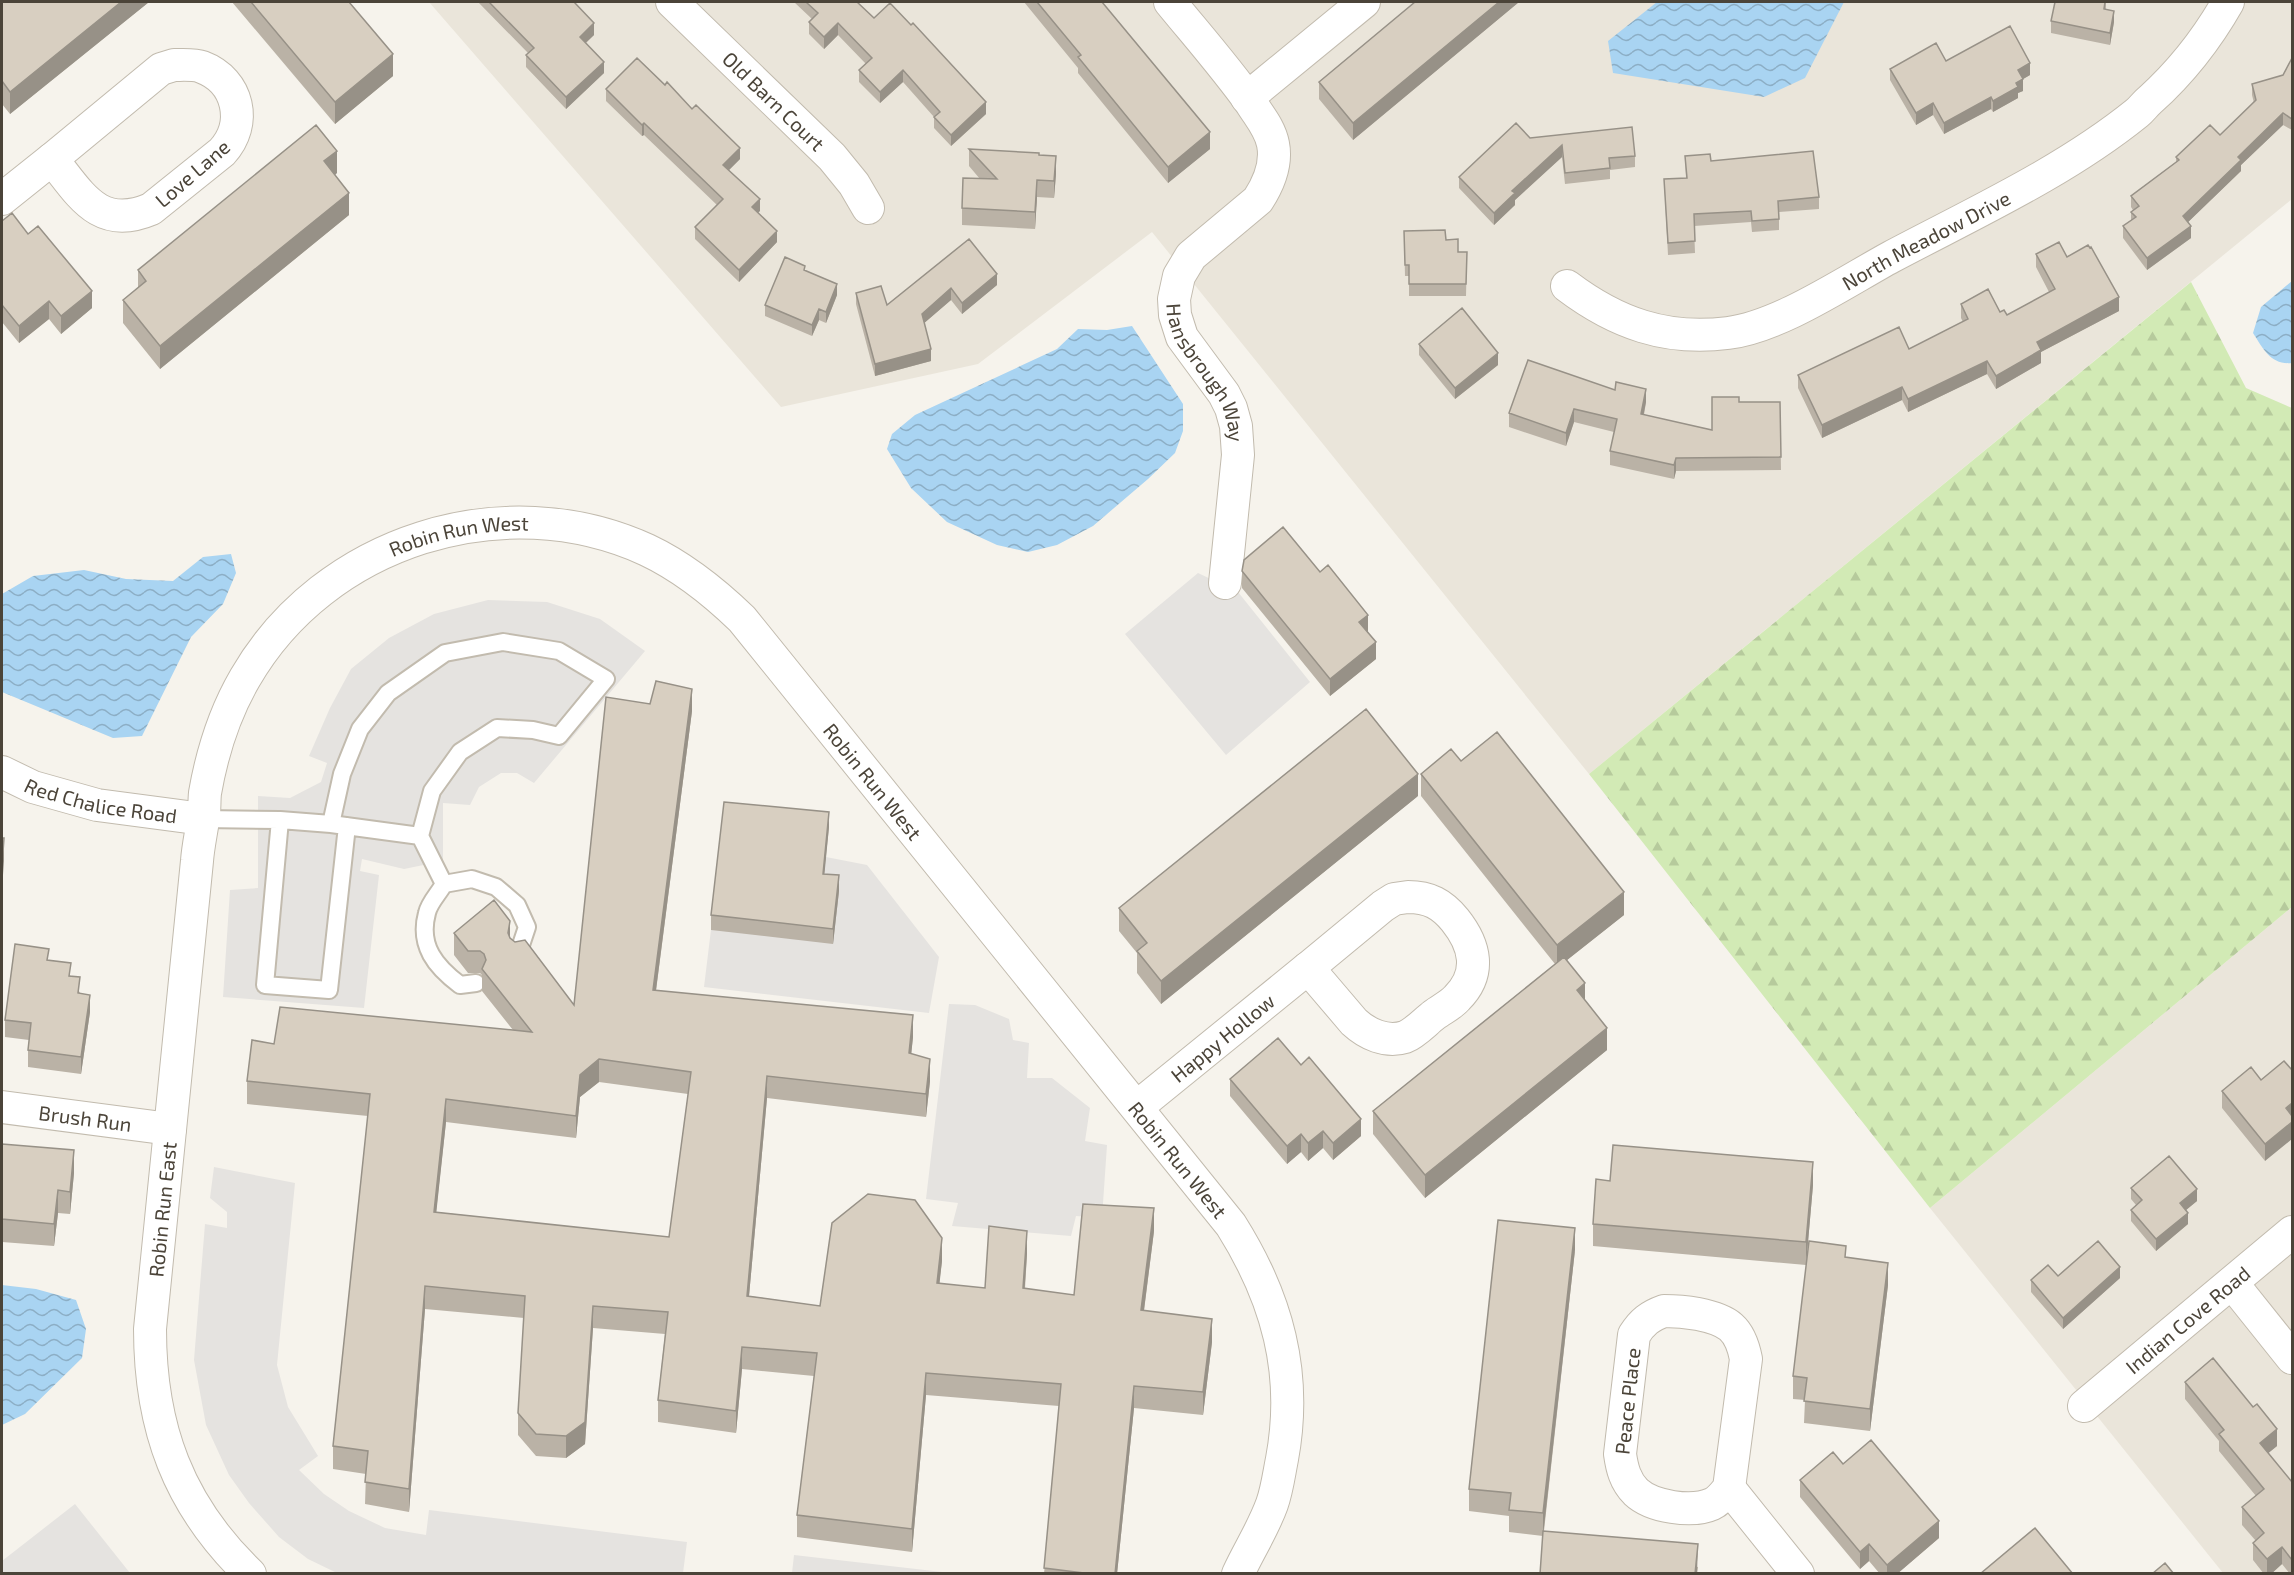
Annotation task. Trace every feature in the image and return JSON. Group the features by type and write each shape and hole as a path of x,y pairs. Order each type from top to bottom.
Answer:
{"street":[{"name":"Old Barn Court","path":"672,2 832,157 854,184 868,208"},
{"name":"Hansbrough Way","path":"1170,2 1266,124 1272,139 1274,154 1272,175 1258,200 1191,256 1179,276 1174,299 1175,315 1182,338 1224,394 1236,426 1238,455 1225,583"},
{"path":"1247,98 1364,2"},
{"name":"North Meadow Drive","path":"1567,286 1600,309 1624,320 1676,334 1729,333 1780,318 2076,157 2107,137 2140,111 2187,62 2228,2"},
{"name":"Love Lane","path":"2,199 161,69 174,65 200,66 213,72 227,86 236,103 236,130 231,143 151,209 137,215 114,216 94,208 52,159"},
{"name":"Robin Run West","path":"203,819 205,793 213,754 226,716 243,680 274,637 300,607 342,574 400,544 425,535 477,524 504,522 556,525 608,536 646,550 680,569 723,601 746,623 1236,1232 1263,1282 1280,1332 1287,1383 1288,1424 1273,1502 1258,1539 1238,1574"},
{"name":"Red Chalice Road","path":"2,772 39,789 97,805 203,819"},
{"name":"Robin Run East","path":"203,819 196,861 150,1329 154,1395 163,1434 183,1484 210,1529 250,1574"},
{"name":"Happy Hollow","path":"1137,1107 1383,906 1395,900 1408,897 1434,901 1445,908 1469,939 1474,960 1470,980 1457,998 1405,1036 1392,1038 1380,1037 1362,1029 1308,968"},
{"name":"Brush Run","path":"2,1107 170,1129"},
{"name":"Indian Cove Road","path":"2084,1406 2292,1232"},
{"path":"2232,1283 2292,1358"},
{"name":"Peace Place","path":"1665,1311 1678,1311 1720,1319 1735,1329 1745,1347 1746,1359 1729,1488 1713,1503 1696,1509 1654,1504 1635,1491 1624,1475 1620,1454 1634,1335 1641,1324 1652,1316 1665,1311"},
{"path":"1729,1488 1798,1574"}],"lane":[{"path":"280,820 266,985 329,990 342,774 360,729 388,693 445,653 503,642 559,651 606,679 559,736 533,730 497,728 460,752 432,791 420,836 444,884"},
{"path":"203,819 280,820 420,836"},
{"path":"476,983 460,986 440,970 424,942 427,912 444,884 472,879 496,887 517,905 527,927 518,954"}],"shaded area":[{"path":"429,2 2292,2 2292,199 1589,774 1152,232 978,364 781,407"},
{"path":"1198,573 1238,592 1310,682 1226,755 1125,634"},
{"path":"488,600 547,602 600,619 645,651 534,783 517,773 501,773 479,787 470,805 443,803 443,861 404,869 362,859 360,871 379,875 364,1008 223,997 230,890 258,888 258,796 290,798 321,782 327,763 309,756 330,708 351,669 389,638 434,614"},
{"path":"721,848 826,857 867,865 939,957 929,1013 704,987"},
{"path":"2292,907 2292,1573 2223,1573 1930,1208"},
{"path":"949,1004 975,1005 1009,1019 1013,1040 1029,1043 1027,1078 1052,1078 1090,1108 1085,1141 1107,1145 1102,1218 1076,1216 1071,1236 952,1226 958,1203 926,1199"},
{"path":"214,1167 295,1183 277,1365 288,1407 318,1456 299,1470 324,1494 349,1511 385,1528 426,1535 429,1510 687,1542 683,1573 337,1573 308,1559 279,1537 249,1503 229,1475 206,1425 194,1360 205,1224 227,1228 227,1212 210,1198"},
{"path":"75,1504 130,1573 2,1573 2,1561"},
{"path":"794,1555 951,1573 792,1573"}],"green space":[{"path":"2191,282 2246,388 2292,408 2292,907 1930,1208 1589,774"}],"water":[{"path":"1657,2 1844,2 1805,78 1764,97 1613,73 1608,41"},
{"path":"2292,281 2292,363 2285,363 2273,359 2253,333 2261,307"},
{"path":"1132,326 1183,404 1183,431 1175,453 1148,479 1093,526 1057,545 1028,552 997,545 947,522 911,488 887,449 892,434 915,415 1057,349 1078,329 1107,330"},
{"path":"231,554 236,573 223,604 191,637 142,736 113,738 2,692 2,594 33,576 84,570 126,579 173,581 203,557"},
{"path":"2,1285 36,1289 76,1300 86,1329 82,1358 25,1414 2,1425"}],"building":[{"path":"2,2 121,2 10,92 2,81"},
{"path":"251,2 349,2 393,54 335,102"},
{"path":"489,2 574,2 594,23 580,37 604,62 566,97 526,55 534,48"},
{"path":"806,2 857,2 874,18 890,3 911,25 913,23 986,102 951,135 934,117 940,112 903,70 880,92 859,70 872,58 838,23 824,37 809,22 818,13"},
{"path":"1037,2 1102,2 1210,132 1168,167 1078,57 1081,55"},
{"path":"1415,2 1499,2 1353,123 1319,82"},
{"path":"2055,2 2105,2 2104,9 2114,11 2110,33 2051,21"},
{"path":"2010,26 2030,63 2018,70 2023,79 2016,83 2018,87 1993,101 1991,97 1944,123 1933,103 1916,113 1890,69 1936,43 1946,61"},
{"path":"637,58 665,85 667,82 692,109 696,105 740,148 723,165 760,199 752,207 777,231 739,270 695,227 723,199 606,89"},
{"path":"2292,58 2292,119 2283,113 2238,157 2241,160 2183,216 2191,226 2147,258 2123,226 2136,217 2131,212 2139,206 2131,196 2179,160 2176,157 2210,125 2220,135 2256,100 2252,84 2283,75"},
{"path":"1516,123 1530,138 1632,127 1635,156 1609,158 1610,168 1565,173 1562,145 1512,191 1515,193 1494,213 1459,177"},
{"path":"316,125 337,151 324,161 349,193 160,346 123,300 146,281 138,270"},
{"path":"969,149 1056,156 1054,181 1037,180 1035,212 962,208 963,178 997,179"},
{"path":"1813,151 1819,197 1778,201 1779,219 1752,221 1751,211 1694,214 1695,241 1668,243 1664,179 1687,178 1685,156 1710,154 1711,161"},
{"path":"12,213 28,234 38,226 92,291 61,316 49,301 19,326 2,305 2,221"},
{"path":"1445,230 1446,240 1458,239 1458,252 1467,252 1466,284 1409,284 1409,265 1405,265 1404,231"},
{"path":"969,239 997,274 962,303 951,288 922,314 931,349 875,364 856,293 881,286 887,305"},
{"path":"2059,242 2067,257 2088,245 2091,247 2119,297 2037,342 2041,350 1996,376 1987,361 1908,399 1902,387 1822,425 1798,375 1899,327 1909,349 1968,319 1961,304 1988,289 2000,312 2004,310 2007,315 2055,289 2036,254"},
{"path":"785,257 805,266 804,270 837,284 826,312 819,309 812,325 765,305"},
{"path":"1462,308 1498,353 1455,388 1419,344"},
{"path":"1528,360 1615,390 1616,382 1646,389 1641,414 1712,430 1712,397 1739,397 1739,402 1780,402 1781,457 1676,458 1674,465 1610,451 1617,419 1574,409 1566,433 1509,413"},
{"path":"1283,527 1320,572 1328,565 1368,615 1359,622 1376,642 1330,679 1242,571 1244,560"},
{"path":"656,681 692,689 653,990 913,1015 909,1053 930,1059 926,1094 767,1076 747,1296 820,1306 832,1223 868,1194 915,1200 942,1238 937,1283 985,1288 989,1226 1027,1231 1023,1288 1074,1295 1083,1204 1154,1208 1141,1310 1212,1319 1203,1392 1134,1386 1115,1574 1092,1574 1044,1568 1061,1384 926,1373 912,1529 797,1515 817,1353 742,1347 736,1411 658,1400 668,1312 593,1306 585,1422 566,1436 536,1434 518,1413 525,1296 425,1286 409,1489 365,1482 368,1451 333,1446 370,1094 247,1081 252,1040 274,1044 280,1007 532,1032 482,969 486,960 484,954 480,951 468,951 454,933 494,900 510,921 508,933 510,938 515,942 525,940 574,1005 606,697 650,704","holes":["599,1059 691,1072 669,1237 434,1212 446,1099 576,1116 580,1075"]},
{"path":"1366,709 1418,774 1161,981 1137,951 1147,943 1119,908"},
{"path":"1497,732 1624,892 1557,945 1421,774 1451,749 1461,761"},
{"path":"724,802 829,812 823,874 839,875 833,929 711,915"},
{"path":"2,838 4,838 2,866"},
{"path":"15,944 49,949 47,960 71,963 69,976 80,977 78,993 90,995 81,1057 28,1050 31,1023 5,1020"},
{"path":"1564,957 1585,983 1577,990 1607,1028 1425,1175 1373,1111"},
{"path":"1278,1038 1301,1065 1309,1057 1361,1119 1333,1143 1323,1131 1308,1143 1301,1134 1287,1146 1230,1079"},
{"path":"2284,1061 2292,1070 2292,1103 2286,1108 2292,1116 2292,1122 2265,1144 2222,1091 2251,1067 2261,1080"},
{"path":"2,1144 74,1150 70,1192 58,1190 54,1224 2,1219"},
{"path":"1613,1145 1813,1162 1806,1242 1593,1224 1596,1179 1610,1181"},
{"path":"2169,1156 2197,1189 2180,1203 2188,1213 2156,1239 2131,1210 2142,1200 2131,1188"},
{"path":"1498,1220 1575,1228 1543,1513 1509,1510 1511,1493 1469,1489"},
{"path":"1809,1241 1846,1246 1845,1257 1888,1263 1870,1409 1804,1401 1807,1378 1793,1376"},
{"path":"2098,1241 2120,1267 2063,1318 2031,1280 2048,1265 2058,1276"},
{"path":"2213,1358 2253,1407 2257,1404 2277,1429 2260,1443 2292,1482 2292,1560 2282,1547 2267,1559 2253,1543 2264,1533 2242,1507 2264,1489 2219,1434 2224,1430 2185,1382"},
{"path":"1871,1440 1939,1521 1887,1565 1869,1544 1860,1552 1800,1480 1833,1452 1843,1464"},
{"path":"2035,1528 2073,1574 1980,1574"},
{"path":"1543,1531 1698,1544 1695,1574 1540,1574"},
{"path":"2165,1563 2174,1574 2152,1574"}]}
